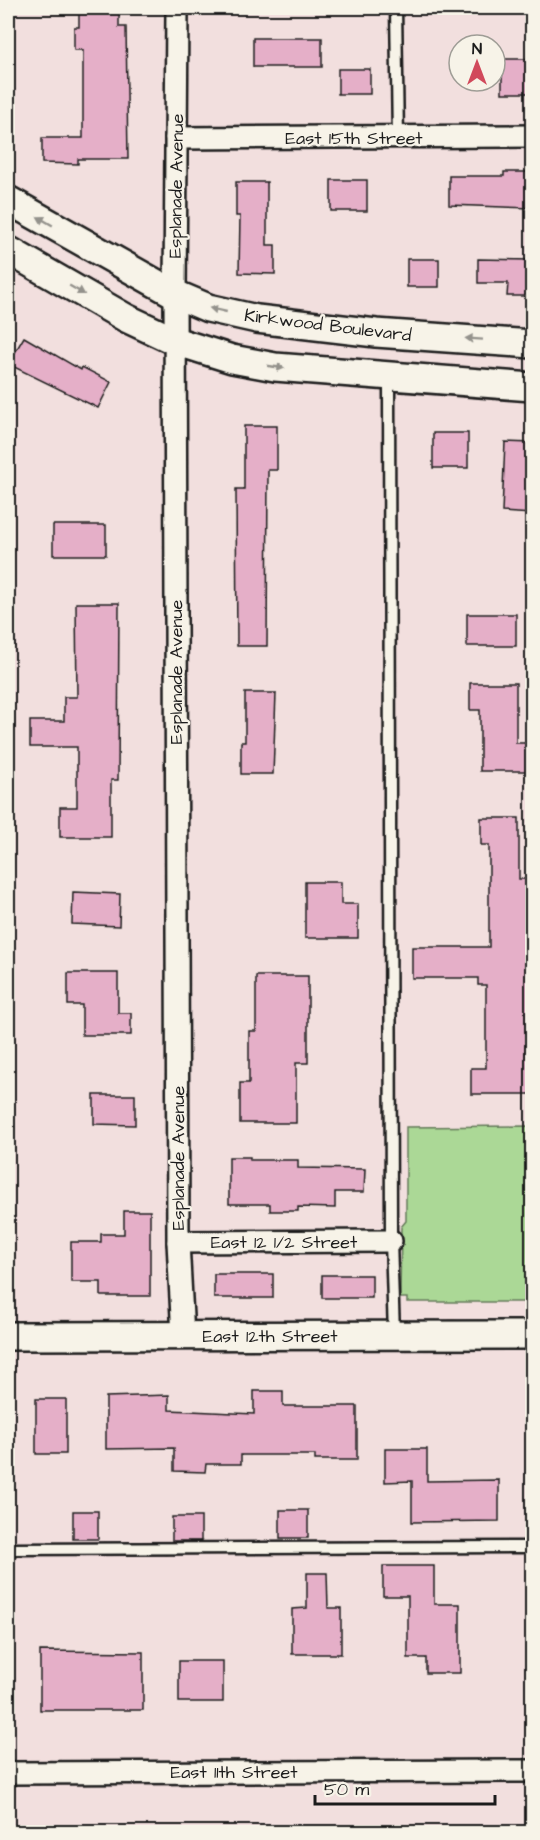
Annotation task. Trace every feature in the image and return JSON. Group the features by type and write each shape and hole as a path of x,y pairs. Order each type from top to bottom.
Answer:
{"street":[{"name":"Esplanade Avenue","path":"177,8 174,294 178,1242 183,1336"},
{"name":"East 15th Street","path":"176,138 398,139 532,136"},
{"name":"Kirkwood Boulevard","path":"8,200 174,294 208,308 257,319 376,333 532,344"},
{"path":"8,250 126,318 175,341 231,359 275,367 389,378 532,387"},
{"name":"East 12 1/2 Street","path":"178,1242 391,1241"},
{"name":"East 12th Street","path":"8,1336 532,1335"},
{"name":"East 11th Street","path":"8,1773 532,1771"}],"lane":[{"path":"396,8 398,139"},
{"path":"389,378 391,1241 394,1336"},
{"path":"8,1549 532,1547"}],"green space":[{"path":"532,1126 532,1302 407,1302 407,1298 400,1298 401,1227 406,1221 406,1127"}],"building":[{"path":"79,8 119,8 119,27 126,27 128,159 78,159 78,164 42,163 42,138 83,138 83,50 74,50 74,27 79,27"},
{"path":"253,38 322,38 322,67 253,67"},
{"path":"507,59 532,59 532,93 507,93"},
{"path":"338,69 370,69 370,94 338,94"},
{"path":"504,172 532,172 532,208 449,205 449,176 504,176"},
{"path":"331,180 367,180 367,211 331,211"},
{"path":"236,182 267,182 267,245 275,245 275,274 239,273 240,216 236,216"},
{"path":"407,259 439,259 439,287 407,287"},
{"path":"478,259 532,260 532,296 507,296 508,283 478,283"},
{"path":"24,337 81,370 82,367 111,382 98,408 8,364"},
{"path":"244,426 277,426 277,470 268,470 267,646 237,646 236,489 244,489"},
{"path":"433,433 468,433 468,468 433,468"},
{"path":"505,442 532,443 532,514 502,512"},
{"path":"53,525 106,525 106,555 53,555"},
{"path":"76,603 119,603 118,780 111,780 111,837 60,837 60,807 77,807 77,747 30,747 30,721 64,721 64,697 77,697"},
{"path":"467,614 516,614 516,646 467,646"},
{"path":"470,683 516,683 516,743 528,743 528,771 480,771 480,710 470,710"},
{"path":"245,693 276,693 273,774 241,774 241,742 245,742"},
{"path":"481,818 519,818 519,879 526,879 526,948 530,948 531,1094 471,1094 471,1068 486,1068 486,985 478,985 478,978 412,978 412,947 489,947 489,845 481,845"},
{"path":"305,882 341,882 341,904 358,904 358,938 305,938"},
{"path":"73,892 120,894 119,926 72,924"},
{"path":"68,973 118,973 118,1013 131,1013 131,1035 82,1035 82,1005 68,1005"},
{"path":"256,976 308,976 308,1063 296,1063 296,1123 240,1123 240,1083 249,1083 249,1031 256,1031"},
{"path":"94,1095 135,1095 135,1125 94,1124"},
{"path":"229,1157 250,1157 250,1160 298,1160 298,1168 365,1169 364,1192 335,1192 335,1208 298,1207 298,1211 270,1211 270,1204 229,1204"},
{"path":"124,1211 150,1211 150,1296 101,1296 101,1282 71,1282 71,1242 101,1242 101,1234 124,1234"},
{"path":"214,1274 273,1274 273,1298 214,1298"},
{"path":"322,1275 372,1275 372,1298 322,1298"},
{"path":"254,1391 283,1391 283,1406 357,1406 357,1460 315,1460 315,1455 241,1455 241,1464 206,1464 205,1472 174,1471 174,1448 106,1449 106,1397 169,1395 169,1410 254,1414"},
{"path":"36,1399 66,1399 66,1454 36,1454"},
{"path":"385,1449 427,1449 427,1481 499,1480 499,1521 412,1522 412,1481 385,1482"},
{"path":"280,1510 308,1510 308,1538 280,1538"},
{"path":"73,1511 98,1511 98,1539 73,1539"},
{"path":"172,1517 201,1517 201,1541 172,1541"},
{"path":"383,1566 434,1566 434,1604 460,1604 460,1673 426,1673 426,1658 408,1658 408,1596 383,1596"},
{"path":"307,1573 327,1573 328,1608 341,1608 341,1654 292,1654 292,1609 307,1608"},
{"path":"40,1651 143,1652 143,1710 40,1710"},
{"path":"179,1661 223,1661 223,1702 179,1702"}]}
